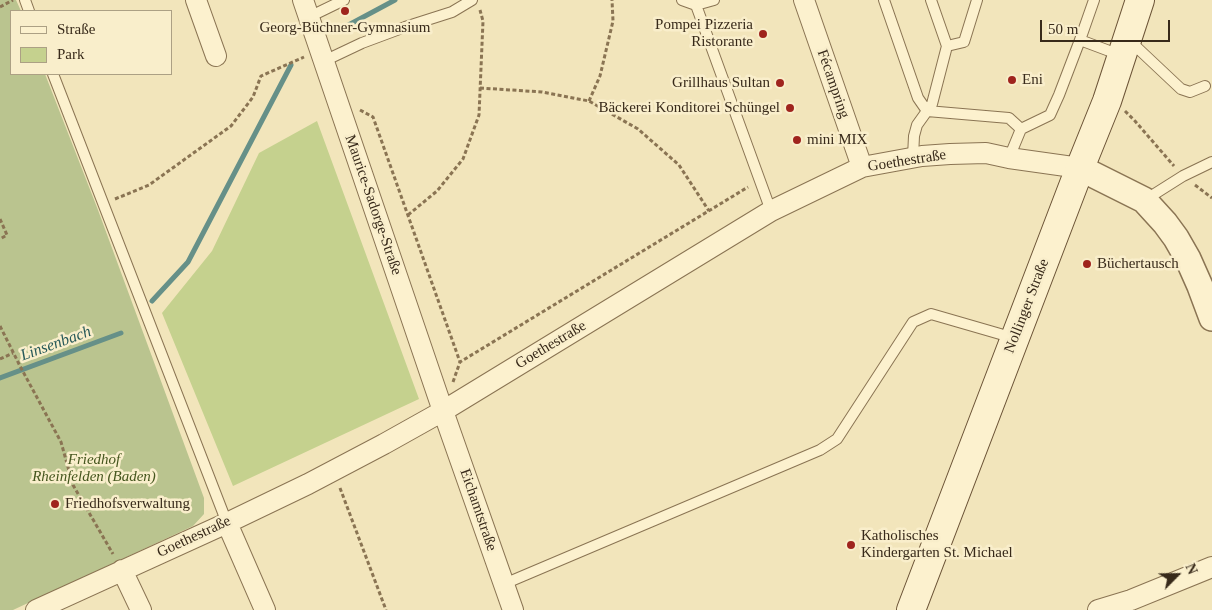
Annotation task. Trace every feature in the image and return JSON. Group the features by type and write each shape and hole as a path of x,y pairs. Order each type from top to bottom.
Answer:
{"main road":[{"name":"Nollinger Straße","path":"914,608 1015,338 1107,101 1140,0"}],"street":[{"path":"196,0 216,56"},
{"name":"Fécampring","path":"804,0 862,167"},
{"name":"Maurice-Sadorge-Straße","path":"306,9 443,411"},
{"name":"Goethestraße","path":"36,610 227,523 384,444 443,411 771,211 862,167 913,157 986,153 1080,168"},
{"path":"1080,168 1144,200 1176,238 1210,307"},
{"name":"Eichamtstraße","path":"443,411 513,610"},
{"path":"227,523 266,610"},
{"path":"1098,610 1133,605 1212,567"},
{"path":"122,570 141,610"}],"lane":[{"path":"306,9 344,0"},
{"path":"682,0 696,5 714,0"},
{"path":"884,0 918,98 927,111"},
{"path":"913,157 914,136 917,125 932,104 947,46 931,0"},
{"path":"947,46 964,42 978,0"},
{"path":"1009,158 1021,129 1050,115 1094,0"},
{"path":"322,55 476,3"},
{"path":"696,5 771,211"},
{"path":"1080,40 1124,46 1181,90 1190,92 1205,86"},
{"path":"53,75 227,523"},
{"path":"927,111 1009,118 1021,129"},
{"path":"1144,200 1183,176 1212,162"},
{"path":"504,584 820,450 837,439 913,322 931,314 1015,338"}],"path":[{"path":"0,6 14,0"},
{"path":"589,101 600,76 613,22 612,0"},
{"path":"408,215 437,191 464,159 479,115 483,21 476,3"},
{"path":"103,204 149,185 231,126 253,97 261,76 322,55"},
{"path":"480,88 542,92 589,101 638,129 679,165 709,211"},
{"path":"336,97 373,117 460,362 443,411"},
{"path":"1107,101 1123,110 1136,121 1183,176 1212,198"},
{"path":"460,362 760,180"},
{"path":"0,219 8,235 0,239"},
{"path":"0,326 24,375 61,442 73,485 122,570"},
{"path":"0,359 13,353"},
{"path":"333,471 386,610"}],"green space":[{"name":"Friedhof Rheinfelden (Baden)","path":"0,0 16,0 21,10 10,10 10,75 45,75 98,210 204,498 204,514 193,526 13,610 0,610"},
{"path":"317,121 419,399 233,486 162,313 212,251 259,153"}],"waterway":[{"path":"341,29 395,0"},
{"path":"152,301 188,262 291,65"},
{"name":"Linsenbach","path":"0,378 121,333"}],"place":[{"name":"Georg-Büchner-Gymnasium","path":"345,11"},
{"name":"Pompei Pizzeria Ristorante","path":"763,34"},
{"name":"Eni","path":"1012,80"},
{"name":"Grillhaus Sultan","path":"780,83"},
{"name":"Bäckerei Konditorei Schüngel","path":"790,108"},
{"name":"mini MIX","path":"797,140"},
{"name":"Büchertausch","path":"1087,264"},
{"name":"Friedhofsverwaltung","path":"55,504"},
{"name":"Katholisches Kindergarten St. Michael","path":"851,545"}]}
